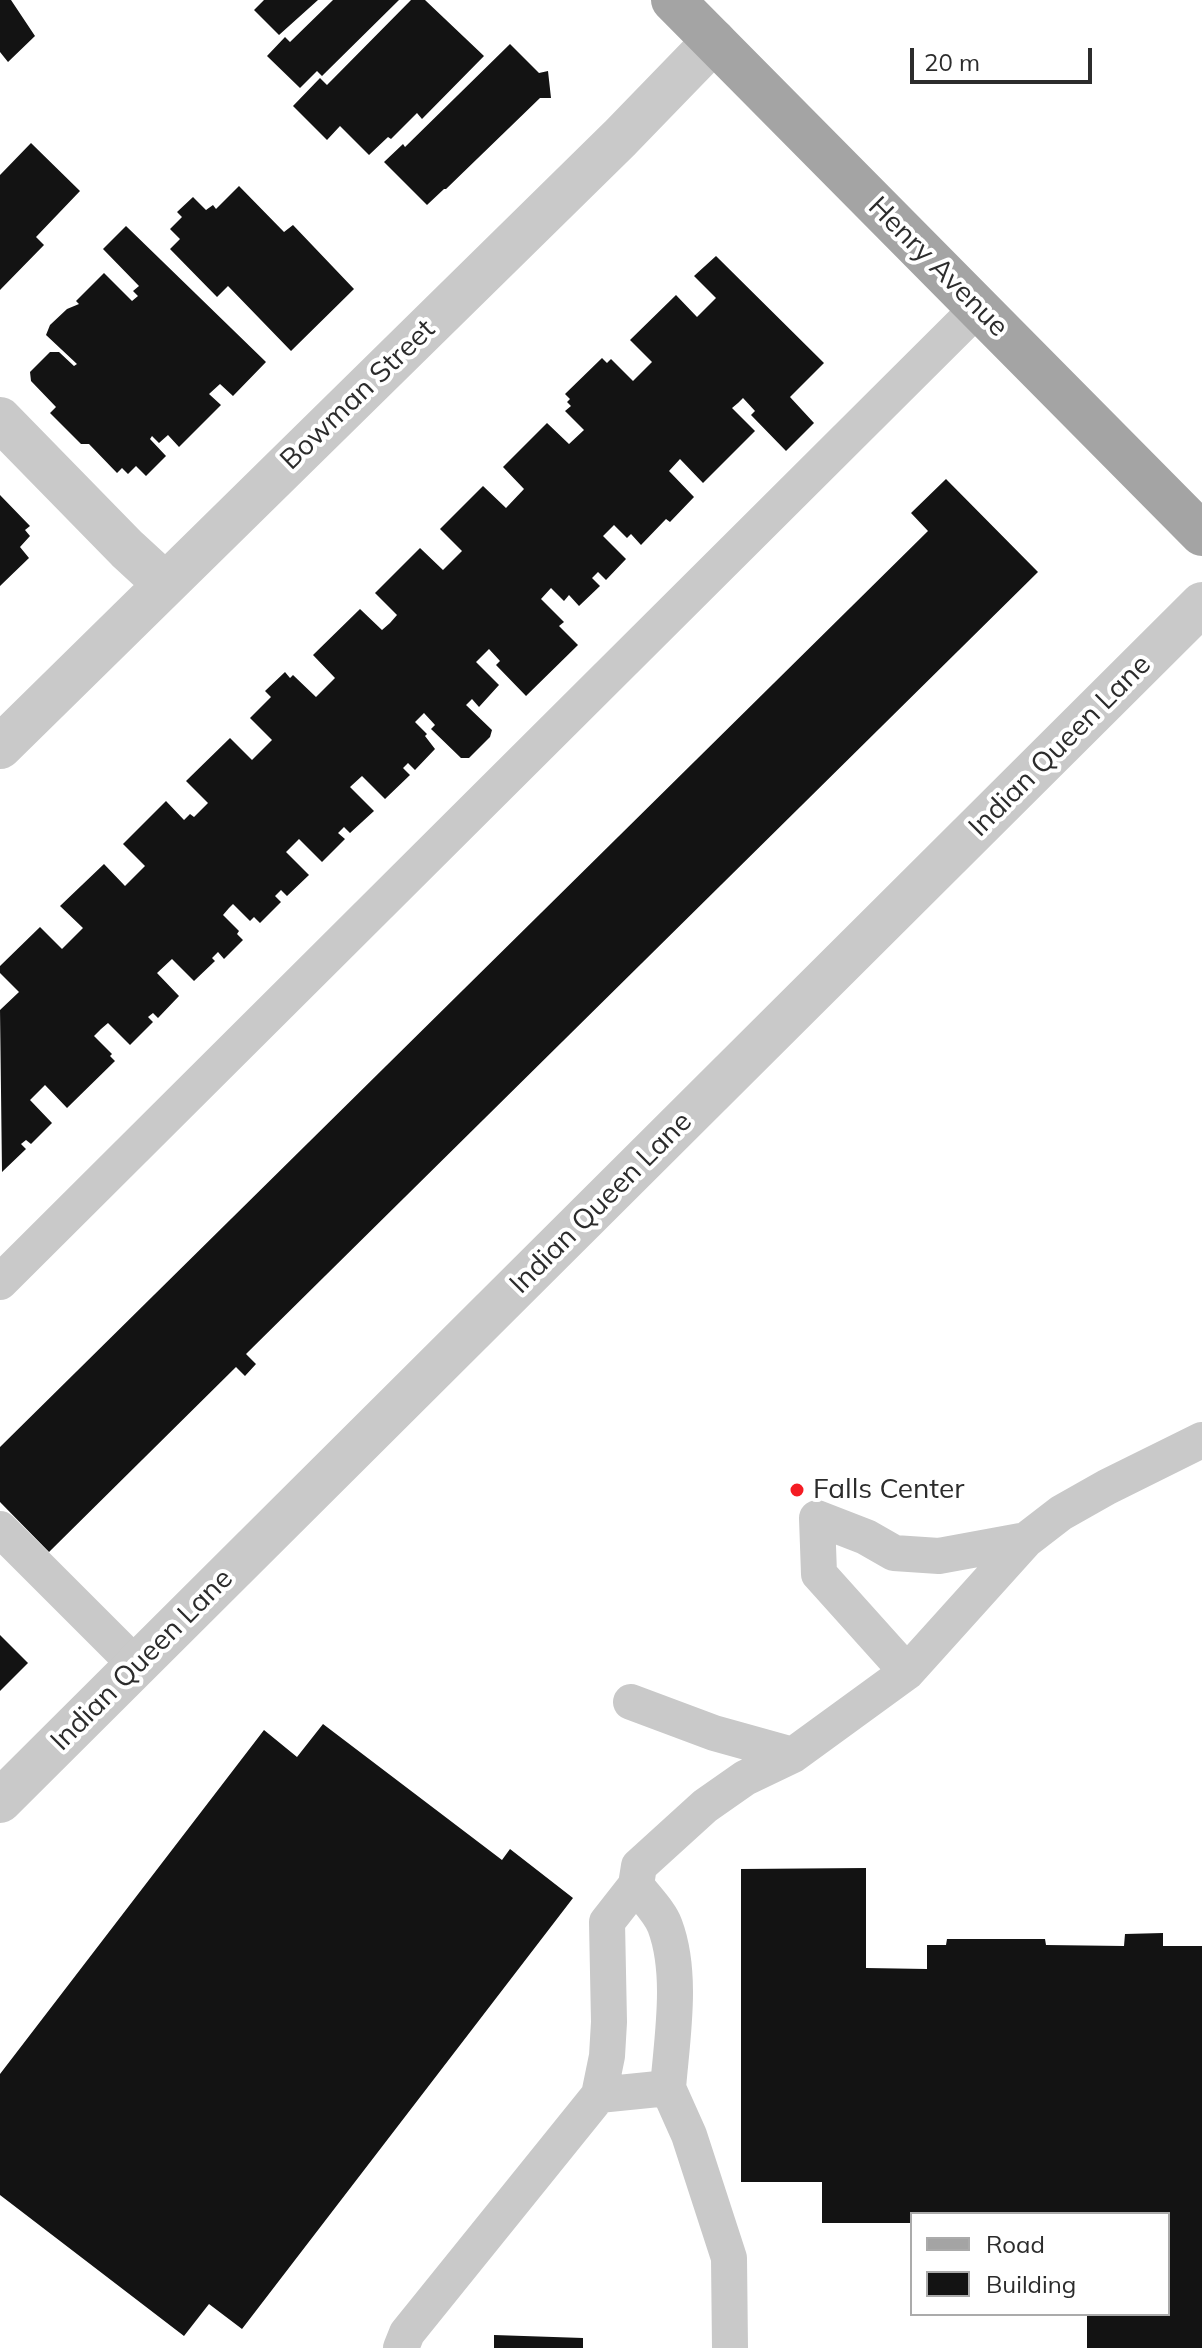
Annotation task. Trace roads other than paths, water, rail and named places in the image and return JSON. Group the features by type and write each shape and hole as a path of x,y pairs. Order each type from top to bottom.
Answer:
{"main road":[{"name":"Henry Avenue","path":"673,0 1202,534"}],"street":[{"name":"Bowman Street","path":"0,747 620,138 714,41"},
{"path":"0,419 165,584"},
{"name":"Indian Queen Lane","path":"0,1801 1202,604"}],"lane":[{"path":"0,1282 978,308"},
{"path":"401,2348 407,2333 599,2095 607,2056 609,2022 607,1922 636,1885 639,1866 705,1806 745,1778 793,1755 907,1672 1026,1540 1061,1513 1202,1440"},
{"path":"907,1672 819,1574 817,1518 866,1537 894,1553 939,1556 1026,1540"},
{"path":"0,1529 136,1665"},
{"path":"631,1702 714,1733 793,1755"},
{"path":"636,1885 665,1924 675,2004 668,2088 689,2135 729,2258 730,2348"},
{"path":"599,2095 668,2088"}],"place":[{"name":"Falls Center","path":"797,1490"}]}
